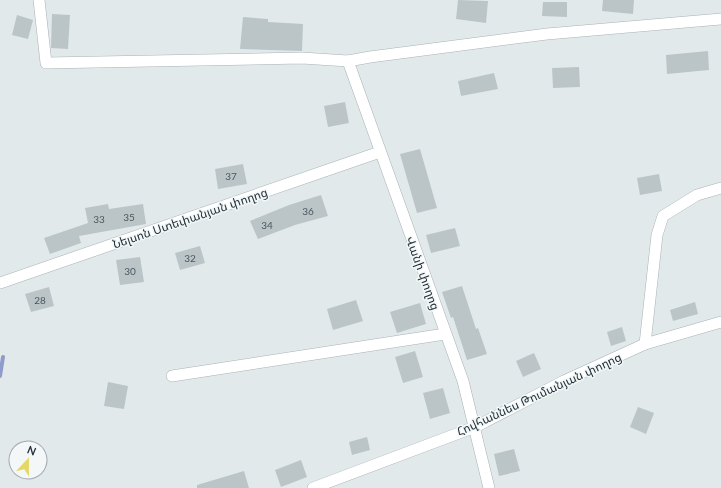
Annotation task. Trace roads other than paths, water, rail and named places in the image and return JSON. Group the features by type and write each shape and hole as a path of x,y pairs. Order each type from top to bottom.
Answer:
{"street":[{"path":"39,0 46,63 302,58 348,61 547,34 721,19"},
{"name":"Վանի փողոց","path":"348,61 463,381 489,488"},
{"name":"Նելսոն Ստեփանյան փողոց","path":"0,283 380,152"},
{"path":"645,344 657,235 663,216 697,194 721,188"},
{"name":"Հովհաննես Թումանյան փողոց","path":"313,488 475,427 564,381 645,344 721,322"},
{"path":"172,376 445,334"}],"waterway":[{"path":"0,376 3,357"}]}
